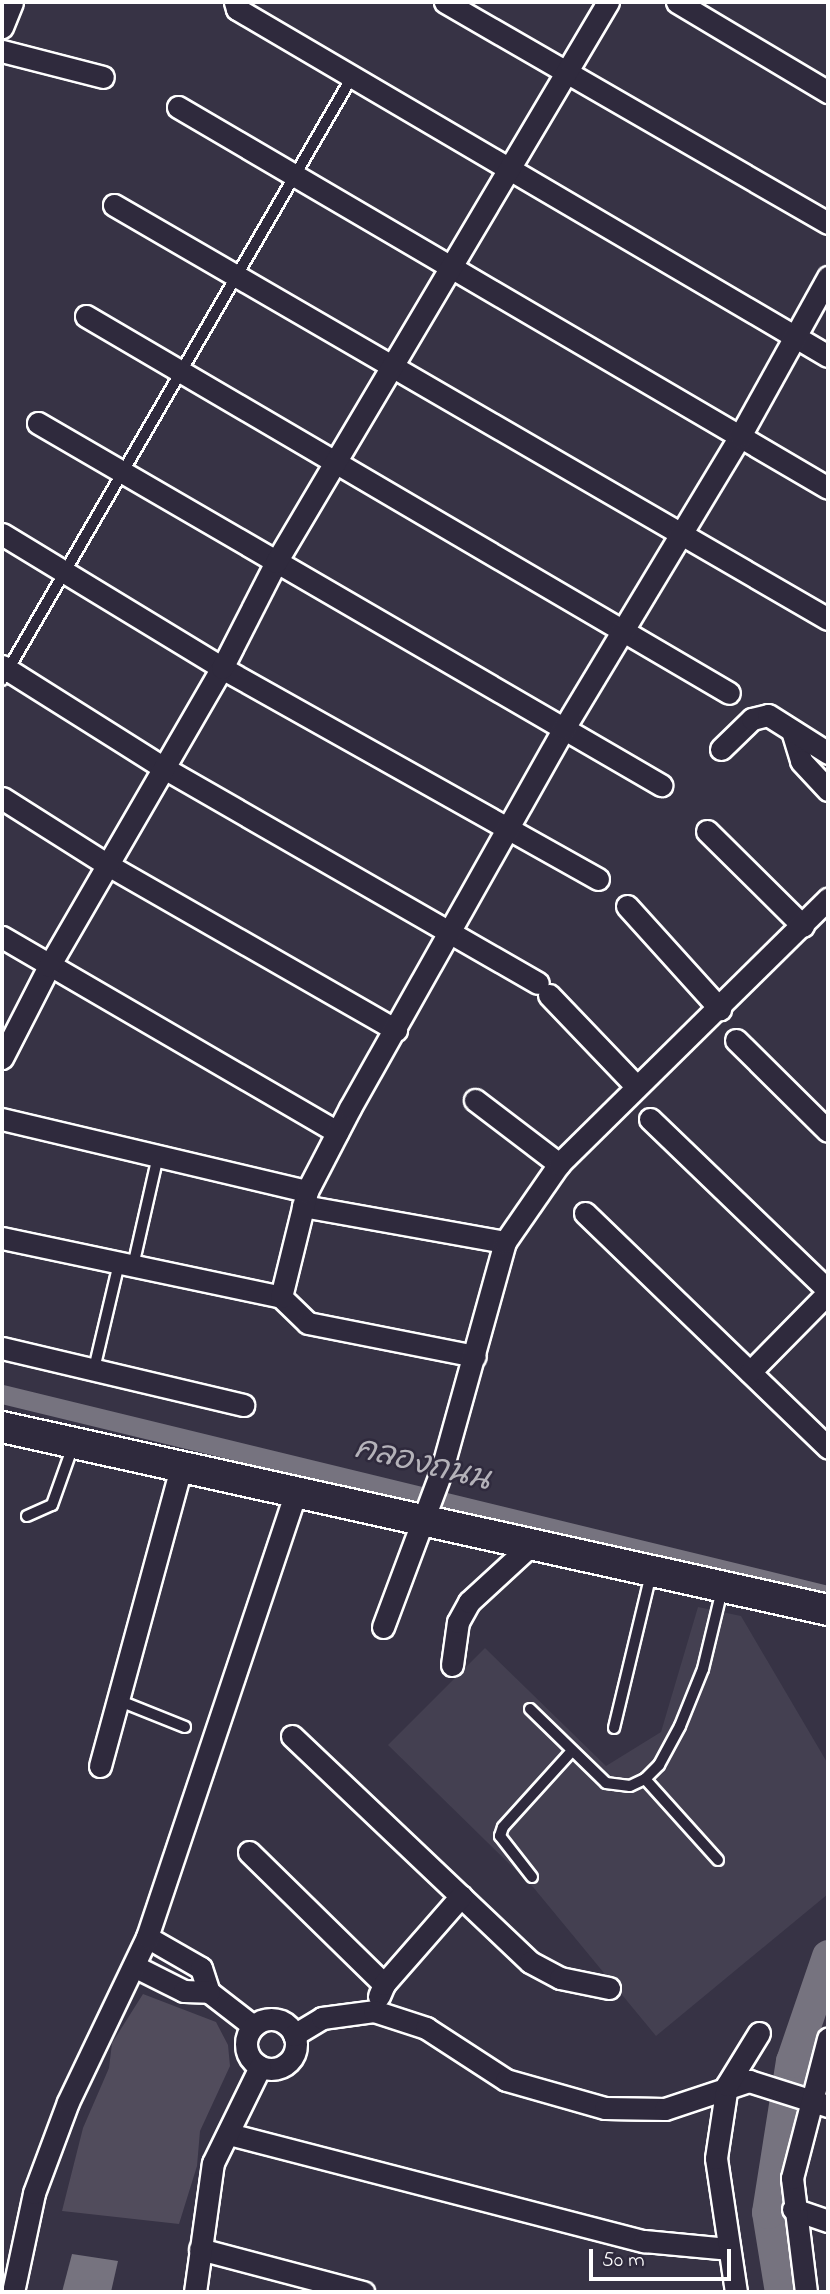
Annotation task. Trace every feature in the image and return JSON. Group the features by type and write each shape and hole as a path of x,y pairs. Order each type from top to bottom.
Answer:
{"street":[{"path":"2,27 12,2"},
{"path":"235,2 237,9 828,356"},
{"path":"445,2 828,223"},
{"path":"2,1058 49,966 222,668 276,562 391,362 608,2"},
{"path":"677,2 828,92"},
{"path":"2,51 103,78"},
{"path":"178,107 828,488"},
{"path":"114,205 391,362 828,619"},
{"path":"281,1297 305,1198 337,1132 452,933 564,728 740,436 828,277"},
{"path":"86,316 729,693"},
{"path":"38,423 661,785"},
{"path":"2,534 66,570 222,668 598,879"},
{"path":"4,672 164,768 452,933 543,989 636,1086"},
{"path":"721,749 761,715 768,715 793,734 828,753"},
{"path":"793,734 802,761 828,790"},
{"path":"2,798 108,865 396,1030"},
{"path":"708,831 803,926"},
{"path":"383,1627 442,1469 505,1242 559,1164 636,1086 720,1009 828,899"},
{"path":"627,906 720,1009"},
{"path":"2,937 337,1132"},
{"path":"736,1040 828,1131"},
{"path":"475,1100 559,1164"},
{"path":"2,1119 158,1156 305,1198 505,1242"},
{"path":"650,1119 828,1291 750,1371"},
{"path":"585,1213 828,1448"},
{"path":"2,1238 281,1297 308,1322 475,1356"},
{"path":"2,1348 243,1405"},
{"path":"2,1427 295,1494 426,1514 531,1545 828,1610"},
{"path":"100,1766 120,1701 181,1468"},
{"path":"13,2292 9,2264 34,2193 68,2102 147,1937 295,1494"},
{"path":"452,1665 458,1622 469,1602 531,1545"},
{"path":"292,1736 542,1971 609,1988"},
{"path":"249,1852 384,1984"},
{"path":"374,2011 384,1984 461,1896"},
{"path":"147,1937 201,1968 209,1992 253,2026"},
{"path":"134,1966 184,1991 209,1992"},
{"path":"294,2035 322,2018 374,2011 426,2028 506,2080 605,2108 664,2109 727,2085 763,2082 814,2100"},
{"path":"262,2021 281,2021 294,2035 294,2054 288,2062 280,2067 260,2067 252,2061 246,2044 253,2026 262,2021"},
{"path":"736,2292 716,2158 727,2085 759,2033"},
{"path":"806,2292 793,2209 795,2155 814,2100 828,2039"},
{"path":"195,2292 213,2163 260,2067"},
{"path":"229,2134 644,2241 728,2249"},
{"path":"793,2209 828,2221"},
{"path":"200,2249 363,2292"}],"lane":[{"path":"4,672 352,77"},
{"path":"94,1369 158,1156"},
{"path":"27,1516 52,1504 74,1444"},
{"path":"614,1728 652,1571"},
{"path":"530,1709 607,1783 630,1786 645,1779 659,1765 680,1726 703,1669 723,1587"},
{"path":"120,1701 185,1727"},
{"path":"533,1877 500,1836 503,1827 572,1751"},
{"path":"645,1779 718,1860"}],"shaded area":[{"path":"698,1607 741,1616 828,1764 828,1894 656,2036 533,1887 388,1745 485,1648 606,1766 661,1732"},
{"path":"143,1994 216,2022 228,2045 230,2066 200,2131 197,2166 179,2224 62,2211 83,2128 109,2068 112,2043"},
{"path":"72,2254 118,2261 111,2292 62,2292"}],"waterway":[{"name":"คลองถนน","path":"2,1394 828,1595"},
{"path":"781,2292 768,2212 792,2061 828,1956"}]}
